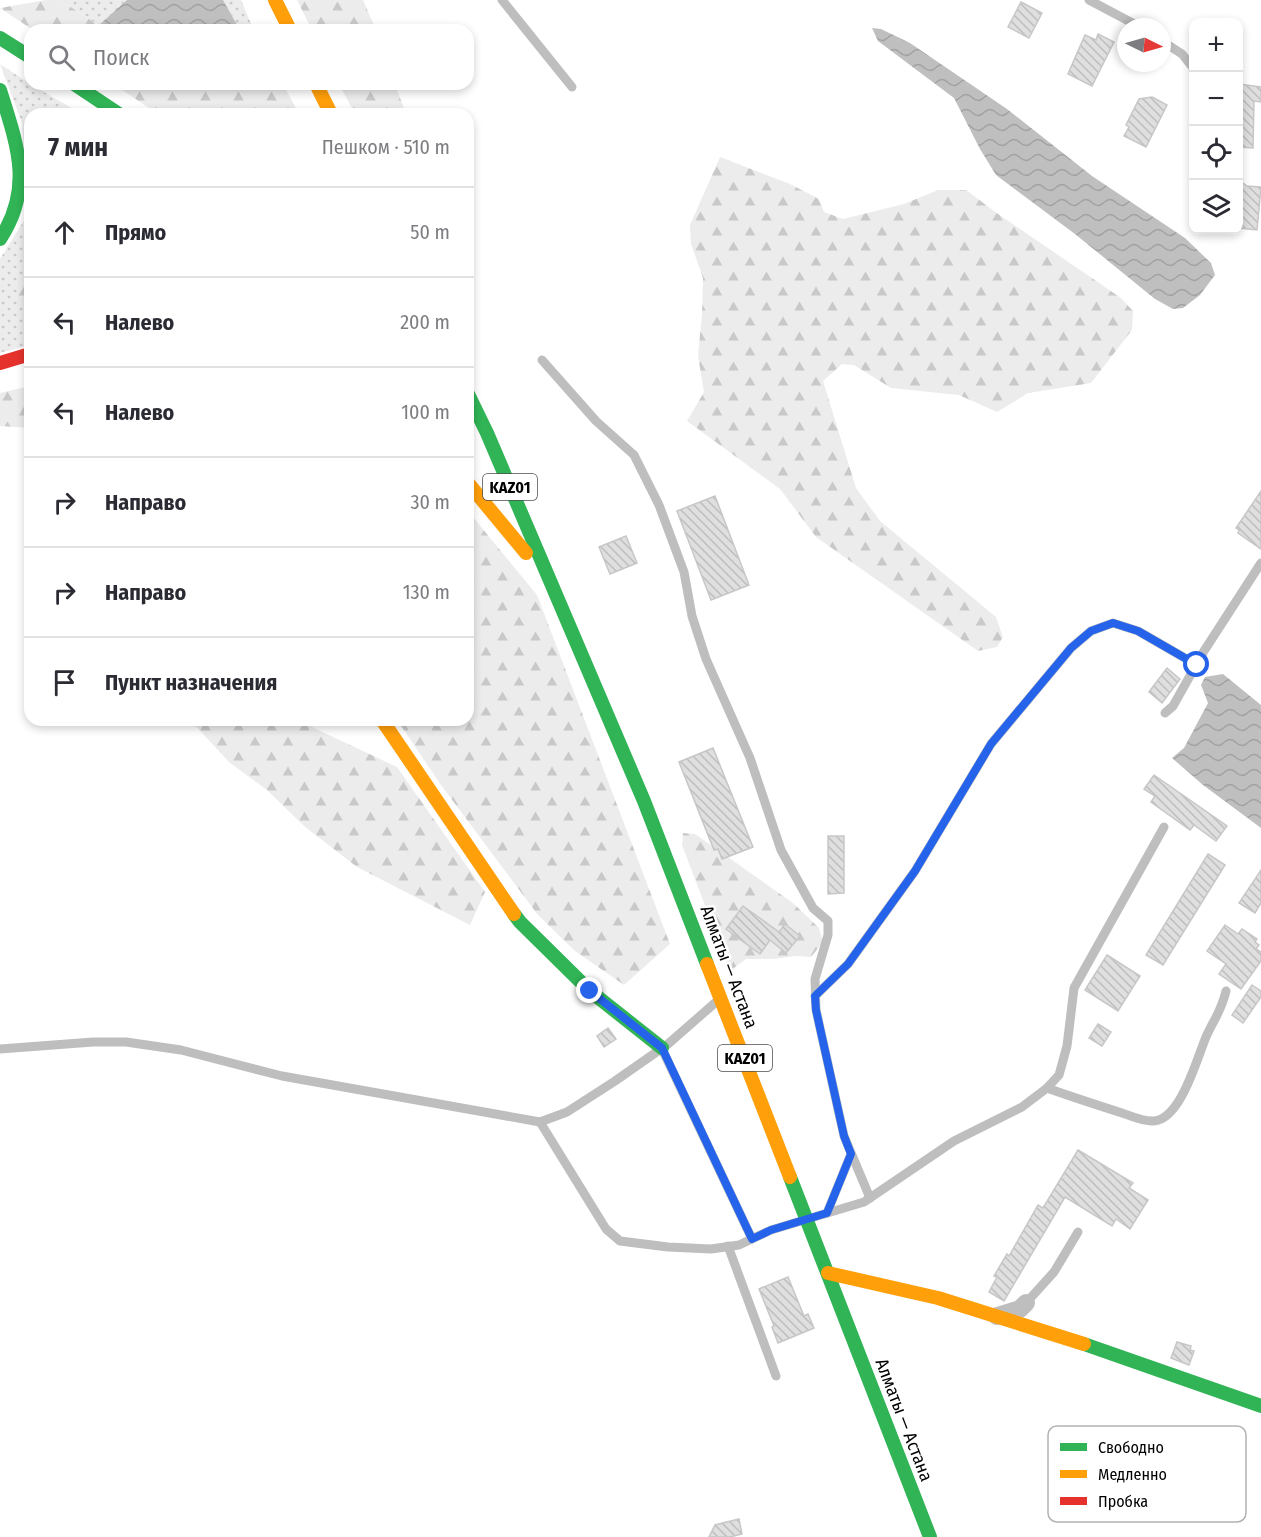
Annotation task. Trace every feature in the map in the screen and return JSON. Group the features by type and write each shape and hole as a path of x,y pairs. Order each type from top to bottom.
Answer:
{"main road":[{"path":"275,0 287,24"},
{"path":"0,38 24,53"},
{"path":"0,90 18,149 21,183 16,211 0,239"},
{"path":"83,90 110,108"},
{"path":"319,90 328,108"},
{"path":"0,363 24,356"},
{"name":"KАZ01","path":"474,406 550,582"},
{"name":"KАZ01","path":"495,489 550,582"},
{"name":"KАZ01","path":"474,490 550,582"},
{"name":"Алматы — Астана","path":"550,582 644,801 930,1537"},
{"path":"386,726 520,922 590,991 662,1048"},
{"path":"828,1273 888,1285 998,1316 1261,1407"}],"street":[{"path":"998,1316 1020,1309 1026,1303"}],"lane":[{"path":"502,0 572,87"},
{"path":"1089,0 1123,18"},
{"path":"1171,47 1182,54 1189,63"},
{"path":"542,360 596,421 634,455 659,505 684,572 692,616 706,659 750,758 781,850 813,908 828,921 828,935 815,979 816,1010 844,1136 870,1198"},
{"path":"1166,713 1173,706 1261,563"},
{"path":"815,996 848,964 915,871 991,744 1071,648 1091,631 1113,623 1138,631 1197,665"},
{"path":"540,1122 606,1229 620,1241 711,1249 739,1245 807,1219 864,1202 954,1141 1022,1107 1047,1088 1059,1075 1067,1046 1074,988 1164,827"},
{"path":"1047,1088 1135,1117 1154,1121 1164,1117 1174,1107 1186,1088 1207,1035 1222,1010 1226,991"},
{"path":"0,1049 93,1042 126,1042 182,1050 282,1076 540,1122 567,1112 662,1048 721,998"},
{"path":"662,1048 752,1239"},
{"path":"827,1213 851,1154"},
{"path":"1026,1303 1054,1272 1078,1232"},
{"path":"728,1246 776,1376"}],"green space":[{"path":"46,0 60,0 97,24 24,24 0,8"},
{"path":"60,0 127,0 97,24"},
{"path":"223,0 241,0 251,24 237,24"},
{"path":"297,0 363,0 373,24 309,24"},
{"path":"0,64 24,80 24,90 40,90 72,108 24,108 24,153 22,123"},
{"path":"122,90 286,90 296,108 149,108"},
{"path":"342,90 397,90 404,108 352,108"},
{"path":"720,157 790,184 819,199 824,212 843,219 904,204 938,190 966,190 1121,298 1133,311 1132,330 1091,383 1028,393 997,412 959,395 891,388 854,365 842,364 823,381 856,488 880,521 996,617 1003,637 997,647 978,651 816,537 780,489 687,421 704,392 698,356 703,278 691,244 690,225"},
{"path":"24,220 24,347 0,353 0,259"},
{"path":"24,278 24,308 17,306 17,285"},
{"path":"24,387 24,428 0,426 0,393"},
{"path":"474,518 537,595 670,944 624,985 575,951 538,915 441,785 401,726 474,726"},
{"path":"196,726 310,726 397,767 485,892 470,925 357,867 304,826 267,790 229,762"},
{"path":"683,833 695,834 793,903 819,928 823,942 811,957 746,959 730,971 682,845"}],"water":[{"path":"127,0 223,0 237,24 100,24"},
{"path":"872,28 881,29 910,43 1007,109 1092,176 1185,238 1211,263 1215,275 1200,295 1183,308 1173,309 1155,299 1075,234 996,175 954,98 878,41"},
{"path":"1223,674 1261,705 1261,828 1203,785 1172,758 1184,748 1208,703 1201,685 1205,677"}],"building":[{"path":"1021,2 1042,13 1029,38 1008,27"},
{"path":"1098,34 1114,42 1092,86 1068,74 1085,35 1096,40"},
{"path":"1243,85 1261,87 1261,102 1254,101 1253,148 1243,147"},
{"path":"1152,97 1167,105 1146,147 1124,136 1129,127 1126,125 1139,99"},
{"path":"1243,183 1247,186 1261,187 1257,230 1243,228"},
{"path":"1261,491 1261,549 1238,533 1239,530 1236,528"},
{"path":"715,496 749,585 711,600 677,511"},
{"path":"626,536 637,563 610,574 599,547"},
{"path":"1167,668 1180,679 1162,703 1149,692"},
{"path":"713,748 753,847 722,859 718,849 714,850 679,762"},
{"path":"1154,775 1227,826 1216,841 1194,825 1190,830 1151,802 1155,796 1144,789"},
{"path":"828,836 844,836 844,893 828,894"},
{"path":"1208,854 1225,865 1163,965 1146,955"},
{"path":"1261,870 1261,903 1255,913 1239,903"},
{"path":"743,906 779,932 785,924 800,936 786,953 770,940 760,954 726,929"},
{"path":"1225,925 1238,934 1242,929 1257,939 1255,942 1259,945 1256,949 1261,952 1261,961 1241,989 1219,974 1226,964 1207,951"},
{"path":"1107,955 1140,976 1118,1011 1085,990"},
{"path":"1252,985 1261,991 1261,997 1243,1023 1232,1015"},
{"path":"1098,1024 1111,1032 1102,1046 1089,1038"},
{"path":"608,1028 616,1039 604,1047 597,1036"},
{"path":"1078,1150 1133,1183 1129,1188 1148,1200 1130,1229 1116,1219 1112,1226 1065,1197 1004,1301 989,1292 997,1277 994,1276 1007,1254 1009,1256 1038,1205 1043,1208"},
{"path":"788,1277 804,1316 808,1314 814,1328 778,1343 772,1327 774,1326 759,1289"},
{"path":"1177,1342 1191,1346 1190,1350 1194,1351 1189,1365 1171,1358"},
{"path":"739,1519 742,1534 730,1537 709,1537 715,1525"}],"traffic: fast":[{"path":"0,38 24,53"},
{"path":"0,90 12,129 19,166 17,202 0,239"},
{"path":"83,90 110,108"},
{"path":"474,406 644,801 707,964"},
{"path":"514,914 590,991 662,1048"},
{"path":"790,1177 930,1537"},
{"path":"1084,1344 1261,1406"}],"traffic: slow":[{"path":"275,0 287,24"},
{"path":"319,90 328,108"},
{"path":"474,490 526,553"},
{"path":"386,726 514,914"},
{"path":"707,964 790,1177"},
{"path":"828,1273 938,1298 1084,1344"}],"traffic: jam":[{"path":"0,363 24,356"}],"route":[{"path":"590,991 662,1048 752,1239 771,1230 827,1213 851,1154 844,1136 816,1010 815,996 848,964 915,871 991,744 1071,648 1091,631 1113,623 1138,631 1197,665"}]}
